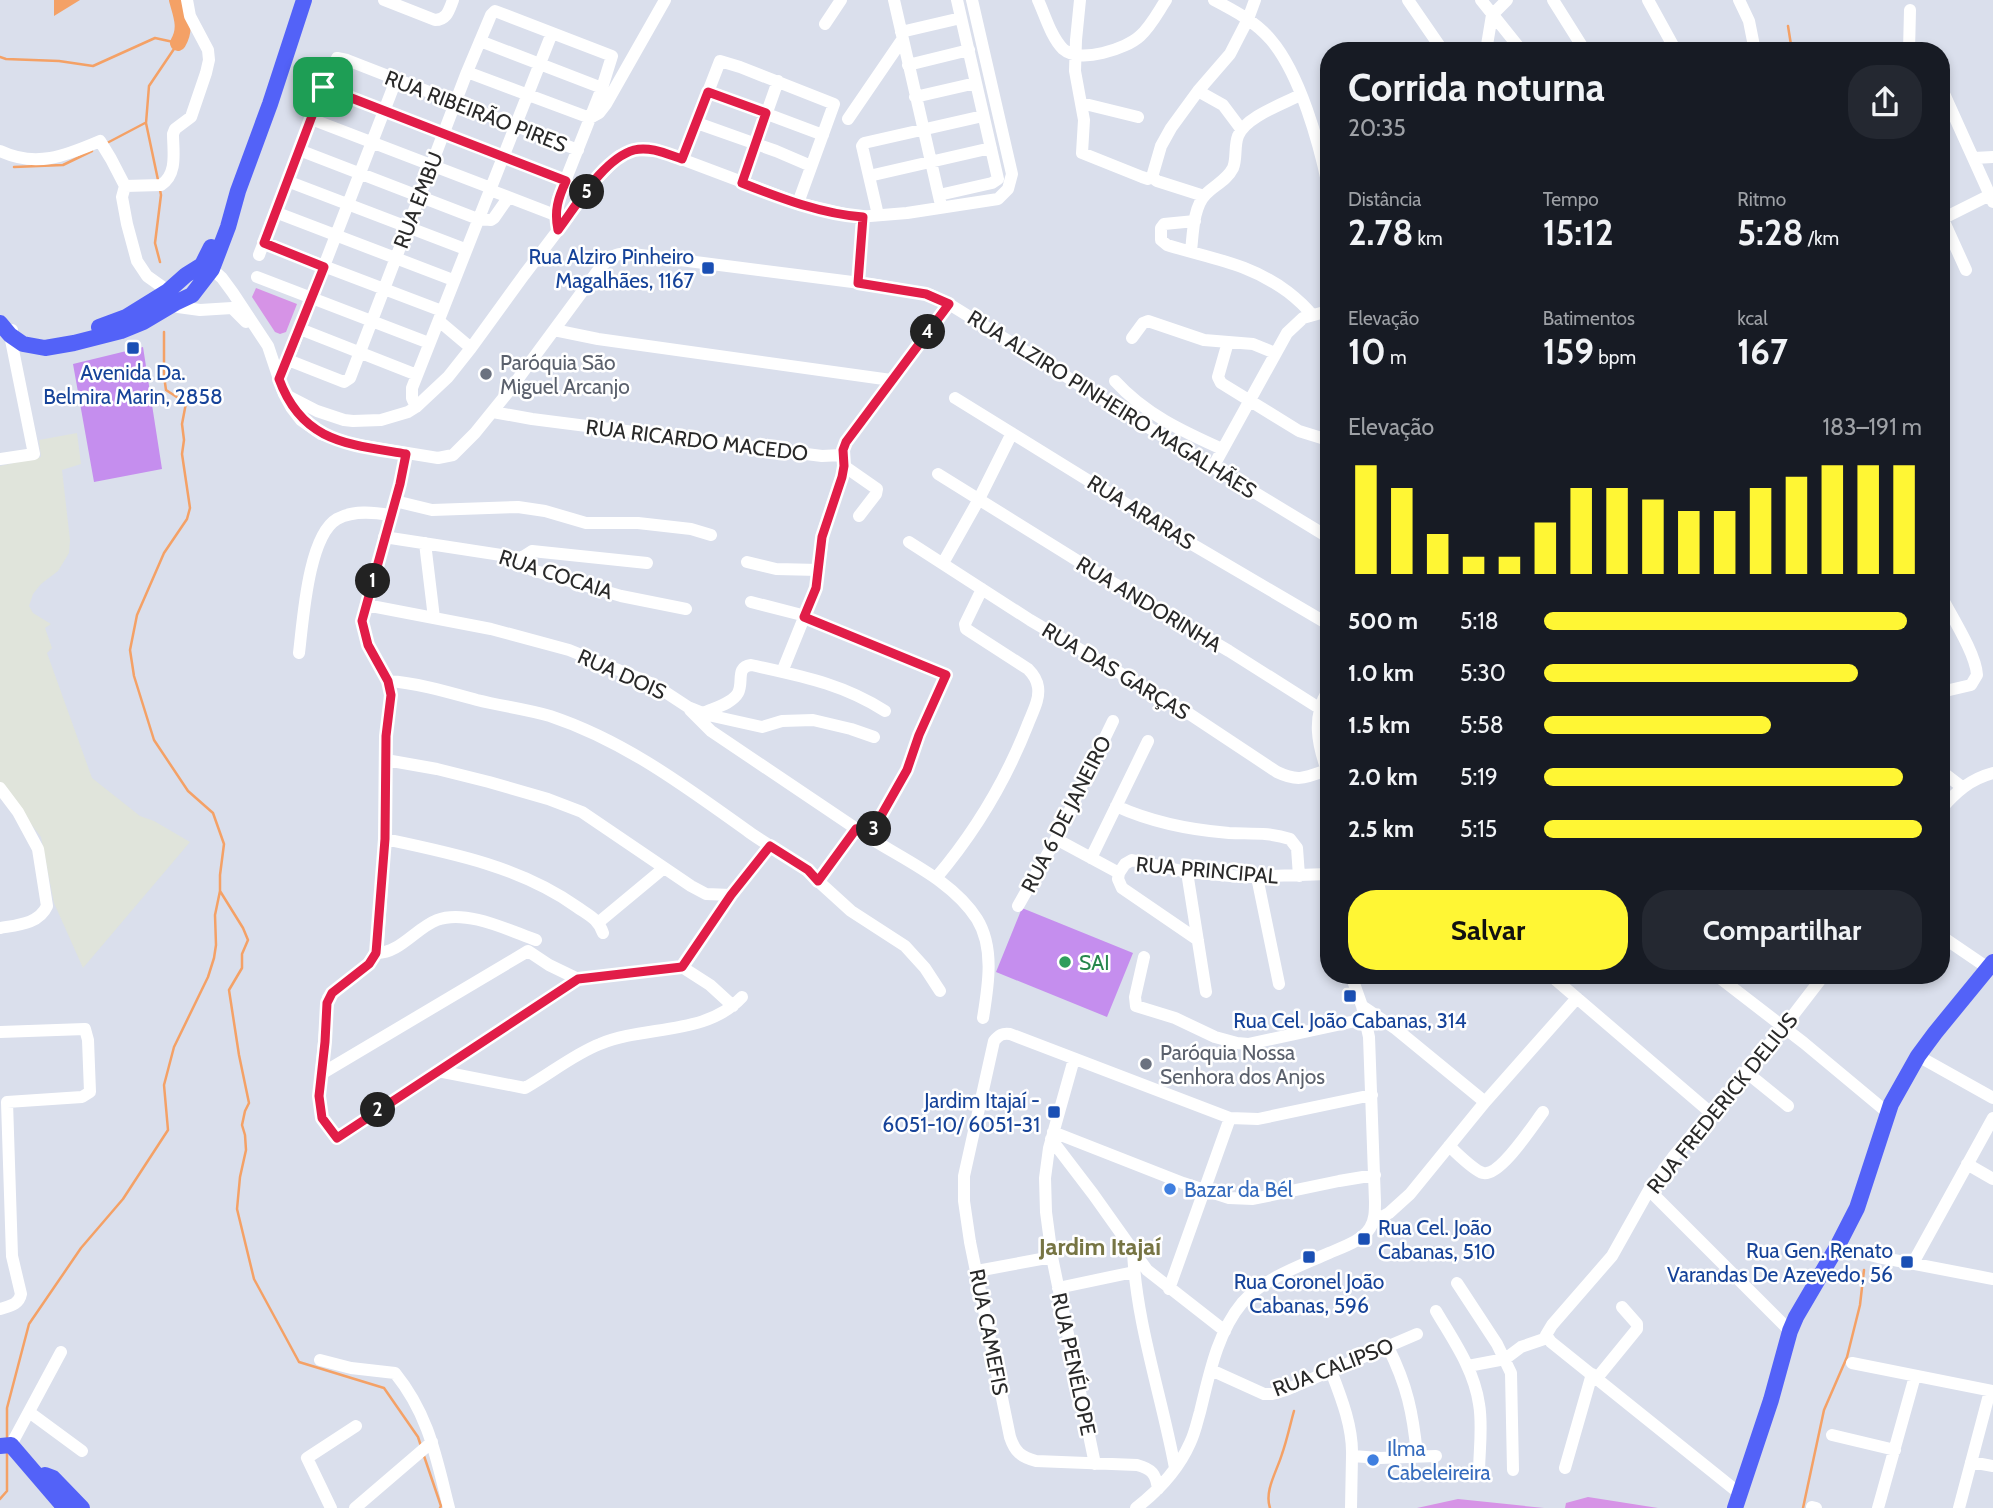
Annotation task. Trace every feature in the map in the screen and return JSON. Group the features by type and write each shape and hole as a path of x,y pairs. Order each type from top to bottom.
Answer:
{"main road":[{"path":"7,329 32,337 46,338 97,328 192,295 228,227 304,0"},
{"path":"7,329 23,344 45,348 121,331 143,322 174,300 186,275 207,267"},
{"path":"1737,1501 1771,1400 1790,1331 1861,1198 1888,1113 1918,1056 1990,965"},
{"path":"5,1445 30,1467 65,1508"},
{"path":"30,1467 53,1478 82,1508"}],"street":[{"path":"125,186 155,185 170,176 174,164 173,134 191,117 202,86 209,60 208,50 190,16 187,0"},
{"path":"384,0 441,20 446,17 453,0"},
{"path":"467,72 590,118 599,113 606,104 665,0"},
{"path":"825,24 841,0"},
{"path":"894,0 940,201"},
{"path":"284,394 317,411 353,421 381,420 416,407 448,377 597,179 620,156 635,150 660,151 798,203 838,214 863,217 908,213 996,181 998,176 957,0"},
{"path":"940,201 998,198 1008,190 1012,174 972,0"},
{"path":"1038,0 1058,42 1063,49 1075,55 1099,54 1132,42 1147,28 1166,0"},
{"path":"1080,0 1075,71 1084,120 1082,153 1142,177 1152,177"},
{"path":"1214,0 1248,19 1271,40 1284,57 1320,151"},
{"path":"1152,177 1161,146 1171,128 1230,54 1255,0"},
{"path":"1408,0 1437,42"},
{"path":"1481,0 1514,42"},
{"path":"1488,42 1492,15 1507,0"},
{"path":"1553,0 1579,42"},
{"path":"1648,0 1671,42"},
{"path":"1739,0 1749,21 1753,42"},
{"path":"1909,42 1910,10"},
{"name":"RUA EMBU","path":"288,360 344,382 350,378 491,15 498,11 552,33"},
{"path":"848,119 901,36 961,18"},
{"path":"416,407 411,394 417,374 552,33 609,54 612,58 558,199 555,215 558,230"},
{"path":"480,41 602,88"},
{"path":"908,65 969,50"},
{"name":"RUA RIBEIRÃO PIRES","path":"324,267 261,249 335,60 340,58 578,150"},
{"path":"682,159 722,60 778,81 833,103 798,203"},
{"path":"279,379 396,80"},
{"path":"742,183 778,81"},
{"path":"915,97 976,83"},
{"path":"323,87 566,181"},
{"path":"1198,91 1223,105 1241,129"},
{"path":"708,92 823,135"},
{"path":"1191,251 1195,220 1204,196 1222,181 1233,167 1235,143 1241,129 1259,116 1300,95"},
{"path":"1081,103 1138,117"},
{"path":"1950,108 1991,199 1950,214"},
{"path":"878,215 862,146 864,143 984,116"},
{"path":"311,119 555,215"},
{"path":"697,123 811,166"},
{"path":"0,151 17,159 35,160 68,155 100,141 125,186 122,197 137,261 147,276 174,300"},
{"path":"869,176 991,148"},
{"path":"299,150 478,219 494,218 508,198"},
{"path":"1973,158 1993,157"},
{"path":"1152,177 1204,196"},
{"path":"287,181 465,250"},
{"path":"275,212 453,281"},
{"path":"858,283 863,217"},
{"path":"1195,220 1166,223 1161,228 1164,243 1258,273 1295,298 1312,315"},
{"path":"1950,235 1966,270"},
{"name":"RUA ALZIRO PINHEIRO MAGALHÃES","path":"174,300 195,310 224,308 236,311 243,317 272,359 291,407 321,434 352,444 438,458 453,455 493,412 598,269 610,258 621,253 926,294 949,304 1320,532"},
{"path":"207,267 227,284 265,346 284,345 295,341"},
{"path":"324,267 384,289 440,316 471,348"},
{"path":"257,277 429,343"},
{"path":"209,310 221,299 227,284"},
{"path":"782,672 812,601 824,529 842,477 846,442 949,304"},
{"path":"1213,467 1287,332 1303,318 1320,313"},
{"path":"1132,338 1143,323 1148,321 1204,340 1253,344 1275,353"},
{"path":"0,459 34,454 7,329"},
{"path":"300,329 417,374"},
{"path":"554,330 598,339 891,380"},
{"path":"1228,342 1219,380 1305,434 1320,438"},
{"path":"16,367 32,347"},
{"path":"1115,381 1157,418 1222,449"},
{"name":"RUA ARARAS","path":"955,398 1178,536 1320,619"},
{"name":"RUA RICARDO MACEDO","path":"493,412 843,460"},
{"path":"943,563 1012,433"},
{"path":"406,454 362,621 371,652 388,681 391,703 386,736 385,839 376,953 369,964 328,998 319,1096 322,1118 337,1138 438,1071 578,979 682,967 737,1001 703,1020 678,1028 639,1033 600,1044 525,1088 438,1071"},
{"path":"843,460 877,489 859,516"},
{"name":"RUA ANDORINHA","path":"938,474 1319,708"},
{"path":"395,502 432,510 518,507 545,511 586,523 638,523 691,529 711,535"},
{"path":"299,653 313,560 326,528 347,514 390,515"},
{"name":"RUA COCAIA","path":"384,537 521,558 532,570 621,596 686,609"},
{"name":"RUA DAS GARÇAS","path":"909,542 1075,647 1191,715 1277,772 1300,779 1320,773"},
{"path":"425,543 434,618"},
{"path":"521,558 532,551 646,563"},
{"path":"747,562 776,569 819,570"},
{"path":"936,878 965,842 1016,756 1037,700 1038,685 1032,673 966,629 965,624 982,589"},
{"path":"751,602 804,617 946,675 919,735 907,770 869,837"},
{"name":"RUA DOIS","path":"366,605 519,636 569,650 653,684 688,707 703,713 762,727 782,721 813,720 874,737"},
{"path":"1950,614 1976,666 1977,675 1971,685 1950,690"},
{"path":"703,713 726,703 736,695 740,687 742,668 751,665 833,685 885,710"},
{"path":"388,681 418,685 527,710 605,739 648,762 808,870 851,911 905,946 925,968 940,991"},
{"path":"688,707 711,731 856,829 936,878 963,903 976,919 985,938 989,977 983,1018"},
{"path":"1319,708 1317,726 1320,747"},
{"name":"RUA 6 DE JANEIRO","path":"1018,906 1056,839 1113,721"},
{"path":"1091,858 1148,741"},
{"path":"386,760 437,769 548,799 590,817 702,893 731,895"},
{"path":"1950,800 1962,787 1993,773"},
{"path":"1950,778 1962,787"},
{"path":"0,788 18,812 37,849 47,906 42,915 34,920 0,928"},
{"path":"1116,806 1153,820 1195,828 1290,839 1297,848 1299,876"},
{"path":"818,881 856,829"},
{"path":"385,839 460,855 526,877 561,895 601,927 664,868"},
{"name":"RUA PRINCIPAL","path":"1056,839 1119,873 1125,864 1132,860 1187,872 1257,877 1320,875"},
{"path":"682,967 731,895 770,846"},
{"path":"1187,872 1206,992"},
{"path":"1119,873 1118,879 1122,888 1198,940"},
{"path":"1257,877 1279,984"},
{"path":"376,953 388,951 439,919 463,917 536,940"},
{"path":"1950,941 1990,965"},
{"path":"321,1074 528,951 578,979"},
{"path":"1144,957 1135,997 1136,1006 1175,1018 1226,1041 1248,1044 1366,1020"},
{"path":"1354,984 1369,1037 1375,1175 1374,1222"},
{"path":"1561,984 1711,1113"},
{"path":"1728,984 1888,1113"},
{"name":"RUA FREDERICK DELIUS","path":"1547,1338 1546,1332 1612,1256 1649,1190 1673,1157 1784,1027 1817,984"},
{"path":"1136,1508 1158,1489 1191,1443 1224,1331 1237,1309 1257,1289 1359,1238 1374,1222 1398,1206 1577,998"},
{"path":"1362,1006 1396,1029 1485,1102"},
{"path":"0,1032 85,1029 88,1040 90,1092 82,1097 6,1102 12,1256 21,1294 15,1304 0,1309"},
{"path":"1369,1037 1382,1030 1396,1029"},
{"name":"RUA CAMEFIS","path":"1074,1059 1010,1034 999,1035 994,1041 964,1176 964,1201 977,1271 1014,1449 1022,1457 1036,1461 1147,1467 1156,1477 1158,1489"},
{"path":"1918,1056 1993,1098"},
{"path":"1074,1059 1230,1118 1258,1119 1372,1096"},
{"name":"RUA PENÉLOPE","path":"1074,1059 1052,1135 1045,1178 1046,1212 1058,1289 1095,1464"},
{"path":"1746,1072 1788,1107"},
{"path":"1449,1146 1481,1172 1492,1172 1503,1163 1543,1112"},
{"path":"1169,1289 1230,1118"},
{"path":"1913,1263 1993,1118"},
{"path":"1052,1135 1229,1198 1253,1199 1375,1175"},
{"path":"1052,1135 1147,1270 1224,1331"},
{"path":"1967,1164 1993,1179"},
{"path":"1649,1190 1790,1331"},
{"path":"1837,1247 1993,1279"},
{"path":"1133,1251 1134,1272 1175,1468"},
{"path":"977,1271 1052,1257"},
{"path":"1058,1289 1134,1272"},
{"path":"1457,1283 1497,1344 1511,1373 1513,1470"},
{"path":"1565,1468 1595,1376 1637,1329 1637,1324 1622,1307"},
{"path":"1436,1311 1468,1366 1480,1406 1479,1474"},
{"name":"RUA CALIPSO","path":"1211,1370 1268,1395 1286,1390 1417,1334"},
{"path":"1468,1366 1505,1359 1521,1348 1547,1338 1595,1376 1737,1501"},
{"path":"1388,1347 1406,1388 1417,1455"},
{"path":"5,1445 29,1412 61,1352"},
{"path":"320,1360 358,1370 395,1373 418,1407 426,1447 449,1508"},
{"path":"1853,1363 1992,1391 1959,1508"},
{"path":"1331,1371 1352,1444 1351,1508"},
{"path":"1878,1508 1915,1376"},
{"path":"29,1412 82,1451"},
{"path":"331,1508 307,1458 356,1426"},
{"path":"1832,1435 1895,1450"},
{"path":"355,1508 426,1447"},
{"path":"1352,1456 1436,1456"},
{"path":"1971,1462 1993,1466"}],"shaded area":[{"path":"54,0 80,0 54,16"},
{"path":"256,288 297,304 286,332 275,332 252,297"},
{"path":"143,347 162,469 94,482 73,364"},
{"path":"77,433 81,464 62,470 69,553 58,571 33,594 29,606 33,613 51,624 45,628 52,648 47,653 92,778 140,816 190,842 83,968 54,903 41,837 0,784 0,466 41,457 39,440"},
{"name":"SAI","path":"1022,908 1133,953 1107,1017 996,972"},
{"path":"1588,1497 1658,1508 1565,1508 1566,1503"},
{"path":"1458,1499 1544,1508 1417,1508"}],"waterway":[{"path":"177,0 183,27 178,43"},
{"path":"1788,26 1791,42"},
{"path":"0,57 93,66 155,38 178,43 149,86 146,123 158,180"},
{"path":"107,143 145,123"},
{"path":"14,167 63,165 92,151"},
{"path":"160,190 155,243 160,262"},
{"path":"164,332 166,390 186,403 182,424 182,454 190,508 187,519 164,553 137,615 130,650 134,676 154,740 188,791 213,813 224,844 220,891 248,940 242,954 242,968 229,990 249,1103 242,1125 246,1150 237,1209 254,1279 299,1362 384,1388 418,1437 421,1446"},
{"path":"7,1438 7,1408 29,1324 81,1248 123,1199 168,1130 164,1085 174,1047 208,977 214,958 215,915 220,891"},
{"path":"1803,1508 1824,1410 1847,1357 1860,1305 1864,1270"},
{"path":"1270,1508 1270,1488 1294,1411"},
{"path":"0,1499 7,1491 7,1452"},
{"path":"424,1456 440,1508"}],"place":[{"name":"Rua Alziro Pinheiro Magalhães, 1167","path":"708,268"},
{"name":"Avenida Da. Belmira Marin, 2858","path":"133,348"},
{"name":"Paróquia São Miguel Arcanjo","path":"486,374"},
{"name":"SAI","path":"1065,962"},
{"name":"Rua Cel. João Cabanas, 314","path":"1350,996"},
{"name":"Paróquia Nossa Senhora dos Anjos","path":"1146,1064"},
{"name":"Jardim Itajaí - 6051-10/ 6051-31","path":"1054,1112"},
{"name":"Bazar da Bél","path":"1170,1189"},
{"name":"Rua Cel. João Cabanas, 510","path":"1364,1239"},
{"name":"Rua Coronel João Cabanas, 596","path":"1309,1257"},
{"name":"Rua Gen. Renato Varandas De Azevedo, 56","path":"1907,1262"},
{"name":"Ilma Cabeleireira","path":"1373,1460"}],"district":[{"name":"Jardim Itajaí","path":"1100,1246"}],"route":[{"path":"323,87 566,181 556,205 558,230 605,169 620,156 642,149 660,151 682,159 708,92 766,113 742,183 798,203 838,214 863,217 858,283 926,294 949,304 846,442 842,455 842,477 822,537 816,588 804,617 946,675 919,735 907,770 869,837 856,829 818,881 808,870 770,846 731,895 682,967 578,979 337,1138 322,1118 319,1096 327,1003 332,993 369,964 376,953 385,839 386,736 391,703 390,688 368,645 362,621 406,454 352,444 321,434 291,407 279,379 324,267 264,243 323,87"}]}
